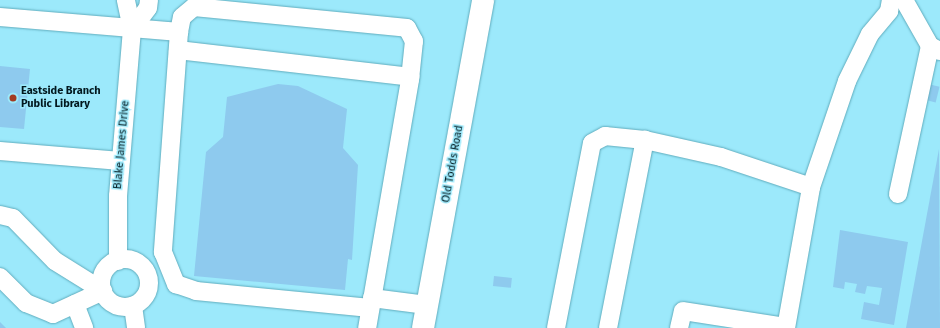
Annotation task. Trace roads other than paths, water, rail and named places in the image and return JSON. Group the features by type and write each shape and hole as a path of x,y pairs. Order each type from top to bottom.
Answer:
{"main road":[{"name":"Old Todds Road","path":"423,328 483,0"}],"street":[{"name":"Blake James Drive","path":"118,261 121,161 132,29 126,0"},
{"path":"132,29 148,8 149,0"},
{"path":"679,328 683,311 786,327 811,187 846,82 870,34 896,3 935,48 898,194"},
{"path":"367,328 371,303 410,77 414,41 407,28 194,7 182,17 179,32 163,252 176,284 196,290 371,303 427,305"},
{"path":"0,17 179,32"},
{"path":"178,50 410,77"},
{"path":"556,328 592,143 605,136 645,140 721,157 811,187"},
{"path":"608,328 645,140"},
{"path":"0,151 121,161"},
{"path":"0,215 12,218 55,261 103,291 115,305 133,306 147,294 148,276 136,262 118,261 104,273 103,291"},
{"path":"148,276 169,268"},
{"path":"0,277 26,303 53,314 103,291"},
{"path":"74,304 84,328"},
{"path":"133,306 136,328"}],"place":[{"name":"Eastside Branch Public Library","path":"13,98"}]}
